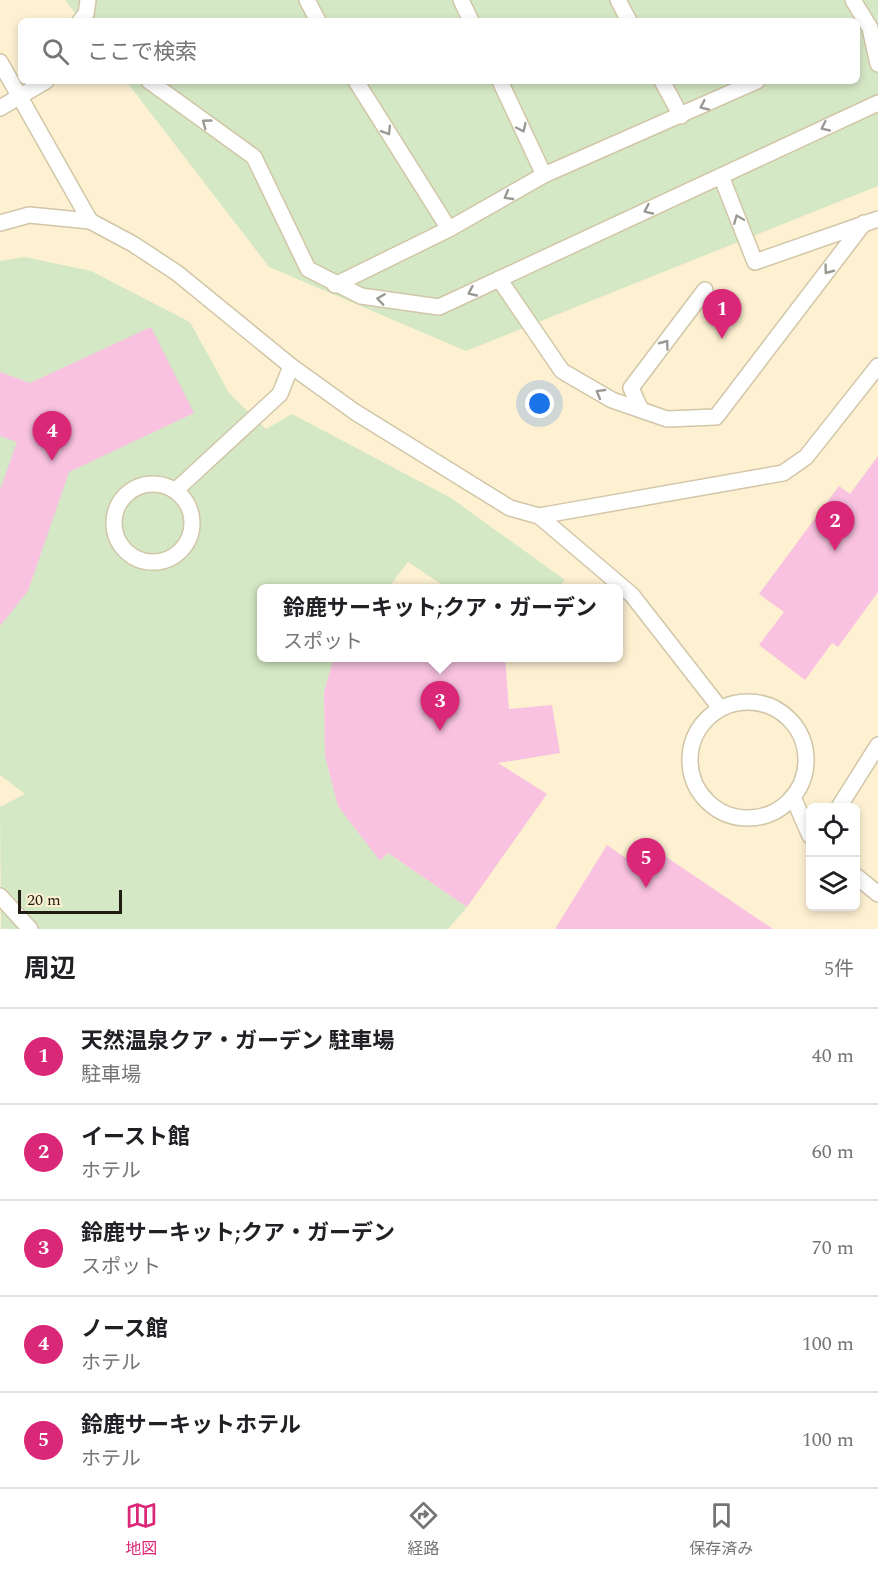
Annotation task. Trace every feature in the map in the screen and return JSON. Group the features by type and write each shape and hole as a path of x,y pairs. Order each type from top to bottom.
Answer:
{"lane":[{"path":"83,18 86,14 88,0"},
{"path":"307,0 316,18"},
{"path":"461,0 470,18"},
{"path":"618,0 627,18"},
{"path":"853,0 868,29 878,64"},
{"path":"0,62 90,221"},
{"path":"19,95 28,84"},
{"path":"0,108 40,84"},
{"path":"153,84 254,157 308,269 335,285 361,296 439,307 878,103"},
{"path":"358,84 449,229"},
{"path":"501,84 544,175"},
{"path":"664,84 681,116"},
{"path":"335,285 449,229 544,175 750,84"},
{"path":"721,176 755,262 871,221"},
{"path":"0,223 29,215 90,221 177,273 291,366 355,412 510,508 539,516 619,584"},
{"path":"499,279 562,371 612,400 667,419 716,417 871,221"},
{"path":"640,410 631,388 705,290"},
{"path":"176,490 280,394 291,366"},
{"path":"539,516 783,473 806,456 878,366"},
{"path":"151,483 176,490 185,499 193,522 185,546 176,555 153,562 130,554 120,544 114,518 126,494 137,486 151,483"},
{"path":"623,587 632,595 720,708"},
{"path":"740,702 759,702 778,710 793,722 803,740 806,758 804,776 793,797 767,815 748,818 731,815 714,806 701,794 693,777 691,757 695,738 705,721 720,708 740,702"},
{"path":"842,803 878,745"},
{"path":"793,797 806,827"},
{"path":"860,880 878,894"},
{"path":"0,896 30,929"}],"green space":[{"path":"65,0 878,0 878,186 466,351 269,267 128,84 860,84 860,18 79,18"},
{"path":"25,257 91,271 190,322 229,393 266,429 292,414 451,498 565,580 562,584 441,584 408,562 391,584 257,584 257,662 333,662 324,692 325,756 338,805 380,860 388,853 467,907 448,929 1,929 0,807 25,794 0,775 0,261"}],"building":[{"path":"151,327 194,413 69,472 28,591 0,626 0,490 17,442 0,436 0,372 30,383"},
{"path":"878,456 878,592 838,647 832,643 805,680 759,645 784,612 759,594 839,486 850,494"},
{"path":"333,662 505,662 509,709 552,705 560,753 498,763 547,794 467,907 388,853 380,861 338,806 325,756 324,692"},
{"path":"647,844 773,929 555,929 607,845 633,863"}],"place":[{"name":"天然温泉クア・ガーデン 駐車場","path":"722,339"},
{"name":"ノース館","path":"52,461"},
{"name":"イースト館","path":"835,551"},
{"name":"鈴鹿サーキット;クア・ガーデン","path":"440,731"},
{"name":"鈴鹿サーキットホテル","path":"646,888"}]}
